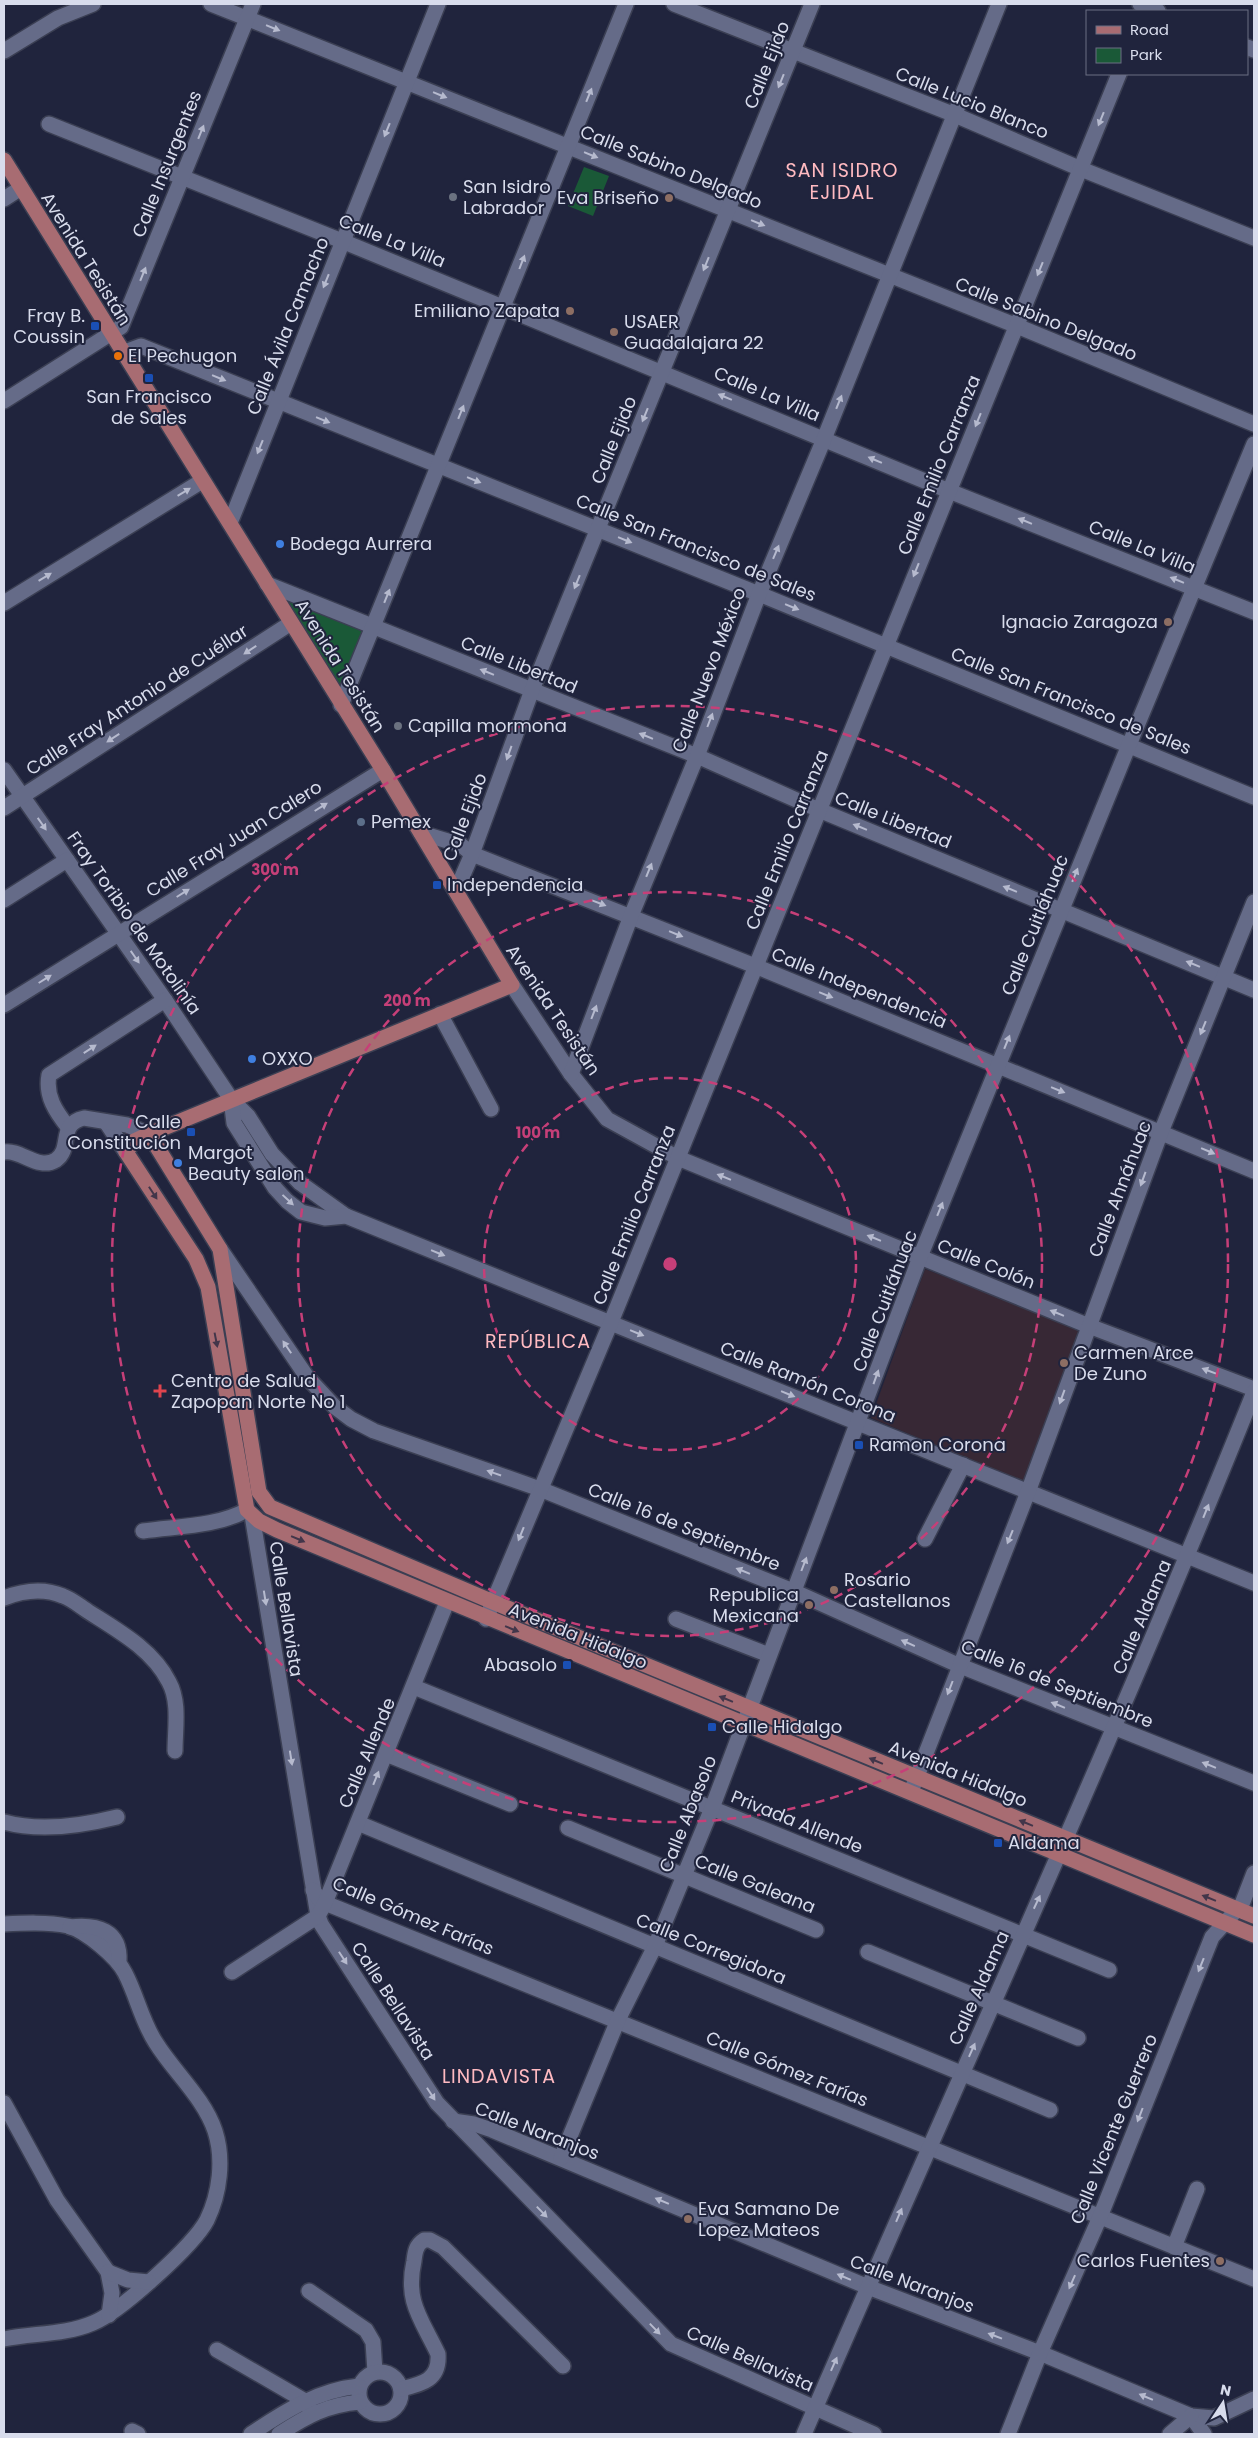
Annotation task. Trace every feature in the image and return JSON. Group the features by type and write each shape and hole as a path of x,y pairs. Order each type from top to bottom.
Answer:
{"main road":[{"name":"Avenida Tesistán","path":"4,160 122,353 383,770 512,985"},
{"path":"250,1513 244,1502 208,1287 196,1259 126,1152 134,1141 149,1134 512,985"},
{"name":"Avenida Hidalgo","path":"149,1134 220,1249 259,1492 270,1507 493,1602 1254,1916"},
{"name":"Avenida Hidalgo","path":"250,1513 277,1530 486,1619 1254,1935"},
{"path":"332,1553 339,1537"}],"street":[{"path":"4,51 58,18 94,4"},
{"name":"Calle Sabino Delgado","path":"211,4 250,11 406,81 1016,326 1254,424"},
{"name":"Calle Ávila Camacho","path":"230,523 438,4"},
{"path":"341,705 375,627 438,466 626,4"},
{"name":"Calle Lucio Blanco","path":"674,4 955,115 1081,169 1254,238"},
{"name":"Calle Ejido","path":"456,891 472,854 532,690 812,4"},
{"name":"Calle Nuevo México","path":"571,1074 631,916 697,756 759,594 890,276 999,4"},
{"name":"Calle Insurgentes","path":"4,401 121,327 250,11"},
{"name":"Calle Emilio Carranza","path":"486,1619 611,1322 1119,75"},
{"name":"Calle La Villa","path":"49,124 342,241 949,490 1254,612"},
{"path":"4,199 21,188"},
{"name":"Calle San Francisco de Sales","path":"122,353 141,346 886,645 1254,797"},
{"name":"Calle Cuitláhuac","path":"859,1423 920,1257 997,1066 1128,745 1196,588 1254,444"},
{"path":"4,602 202,481"},
{"name":"Calle Libertad","path":"267,584 697,756 819,810 1254,990"},
{"name":"Calle Fray Antonio de Cuéllar","path":"4,808 291,624"},
{"name":"Fray Toribio de Motolinía","path":"4,770 165,1000 231,1099"},
{"name":"Calle Fray Juan Calero","path":"4,1005 383,770"},
{"name":"Calle Independencia","path":"421,833 461,845 472,854 755,966 1254,1171"},
{"path":"4,900 67,860"},
{"name":"Calle Ahnáhuac","path":"910,1793 958,1665 1028,1492 1161,1132 1254,902"},
{"name":"Avenida Tesistán","path":"512,985 571,1074 607,1119 678,1158"},
{"path":"68,1127 58,1114 49,1095 47,1085 49,1075 165,1000"},
{"path":"440,1014 491,1109"},
{"name":"Calle Ramón Corona","path":"231,1099 248,1116 272,1154 300,1183 346,1216 1254,1583"},
{"name":"Calle Ramón Corona","path":"231,1099 234,1123 275,1188 287,1201 301,1212 325,1218 346,1216"},
{"path":"6,1152 45,1163 56,1160 62,1153 68,1127 84,1118 127,1125 149,1134"},
{"path":"106,1122 126,1152"},
{"name":"Calle Colón","path":"678,1158 1089,1326 1254,1391"},
{"name":"Calle 16 de Septiembre","path":"220,1249 308,1377 335,1406 351,1419 374,1431 540,1489 793,1591 958,1665 1254,1783"},
{"name":"Calle Aldama","path":"804,2434 1022,1934 1115,1727 1188,1556 1254,1391"},
{"name":"Calle Abasolo","path":"561,2158 618,2020 654,1946 712,1808 793,1591 859,1423"},
{"path":"925,1539 963,1465"},
{"path":"143,1530 216,1522 250,1513"},
{"name":"Calle Bellavista","path":"250,1513 312,1887 322,1909 321,1924 437,2103 671,2344 874,2434"},
{"path":"4,1598 21,1591 46,1592 64,1596 131,1640 158,1664 170,1684 176,1706 175,1751"},
{"name":"Calle Allende","path":"322,1909 447,1602"},
{"path":"676,1619 769,1655"},
{"name":"Privada Allende","path":"414,1687 1109,1970"},
{"path":"386,1754 510,1804"},
{"path":"4,1822 49,1827 92,1823 117,1817"},
{"name":"Calle Corregidora","path":"358,1823 1050,2110"},
{"name":"Calle Galeana","path":"568,1828 816,1930"},
{"name":"Calle Vicente Guerrero","path":"1008,2434 1040,2353 1100,2217 1212,1937 1238,1910 1254,1874"},
{"path":"232,1972 322,1909"},
{"name":"Calle Gómez Farías","path":"322,1909 618,2020 928,2148 1254,2279"},
{"path":"4,1924 41,1923 70,1927 97,1927 107,1932 113,1938 120,1949 119,1962 155,2042 200,2104 215,2130 220,2161 216,2195 207,2221 190,2242 131,2299 109,2315 93,2323 71,2330 4,2340"},
{"path":"868,1952 1078,2038"},
{"path":"4,2103 57,2200 108,2272 112,2294 109,2315"},
{"name":"Calle Naranjos","path":"453,2121 474,2124 561,2158 868,2288 1040,2353 1191,2416"},
{"path":"1174,2247 1197,2189"},
{"path":"401,2390 424,2384 434,2376 438,2362 438,2354 411,2298 410,2281 416,2249 424,2240 430,2240 443,2247 563,2366"},
{"path":"108,2272 128,2280 149,2282"},
{"path":"309,2291 366,2330 373,2342 375,2372"},
{"path":"217,2350 308,2407"},
{"path":"279,2434 327,2391 359,2386 368,2375 375,2372 382,2372 394,2378 401,2390 398,2404 386,2414 371,2413 360,2402 359,2386"},
{"path":"1170,2434 1191,2416 1214,2418 1254,2399"},
{"path":"251,2434 308,2407 360,2402"},
{"path":"1191,2416 1204,2434"}],"shaded area":[{"path":"925,1269 1081,1329 1023,1482 871,1418"}],"green space":[{"path":"584,167 609,176 593,216 568,206"},
{"path":"285,597 369,629 342,694"}],"place":[{"name":"San Isidro Labrador","path":"453,197"},
{"name":"Eva Briseño","path":"669,198"},
{"name":"Emiliano Zapata","path":"570,311"},
{"name":"Fray B. Coussin","path":"95,326"},
{"name":"USAER Guadalajara 22","path":"614,332"},
{"name":"El Pechugon","path":"118,356"},
{"name":"San Francisco de Sales","path":"149,378"},
{"name":"Bodega Aurrera","path":"280,544"},
{"name":"Ignacio Zaragoza","path":"1168,622"},
{"name":"Capilla mormona","path":"398,726"},
{"name":"Pemex","path":"361,822"},
{"name":"Independencia","path":"437,885"},
{"name":"OXXO","path":"252,1059"},
{"name":"Calle Constitución","path":"191,1132"},
{"name":"Margot Beauty salon","path":"178,1163"},
{"name":"Carmen Arce De Zuno","path":"1064,1363"},
{"name":"Centro de Salud Zapopan Norte No 1","path":"160,1391"},
{"name":"Ramon Corona","path":"859,1445"},
{"name":"Rosario Castellanos","path":"834,1590"},
{"name":"Republica Mexicana","path":"809,1605"},
{"name":"Abasolo","path":"567,1665"},
{"name":"Calle Hidalgo","path":"712,1727"},
{"name":"Aldama","path":"998,1843"},
{"name":"Eva Samano De Lopez Mateos","path":"688,2219"},
{"name":"Carlos Fuentes","path":"1220,2261"}],"district":[{"name":"SAN ISIDRO EJIDAL","path":"842,181"},
{"name":"REPÚBLICA","path":"538,1341"},
{"name":"LINDAVISTA","path":"499,2076"}]}
